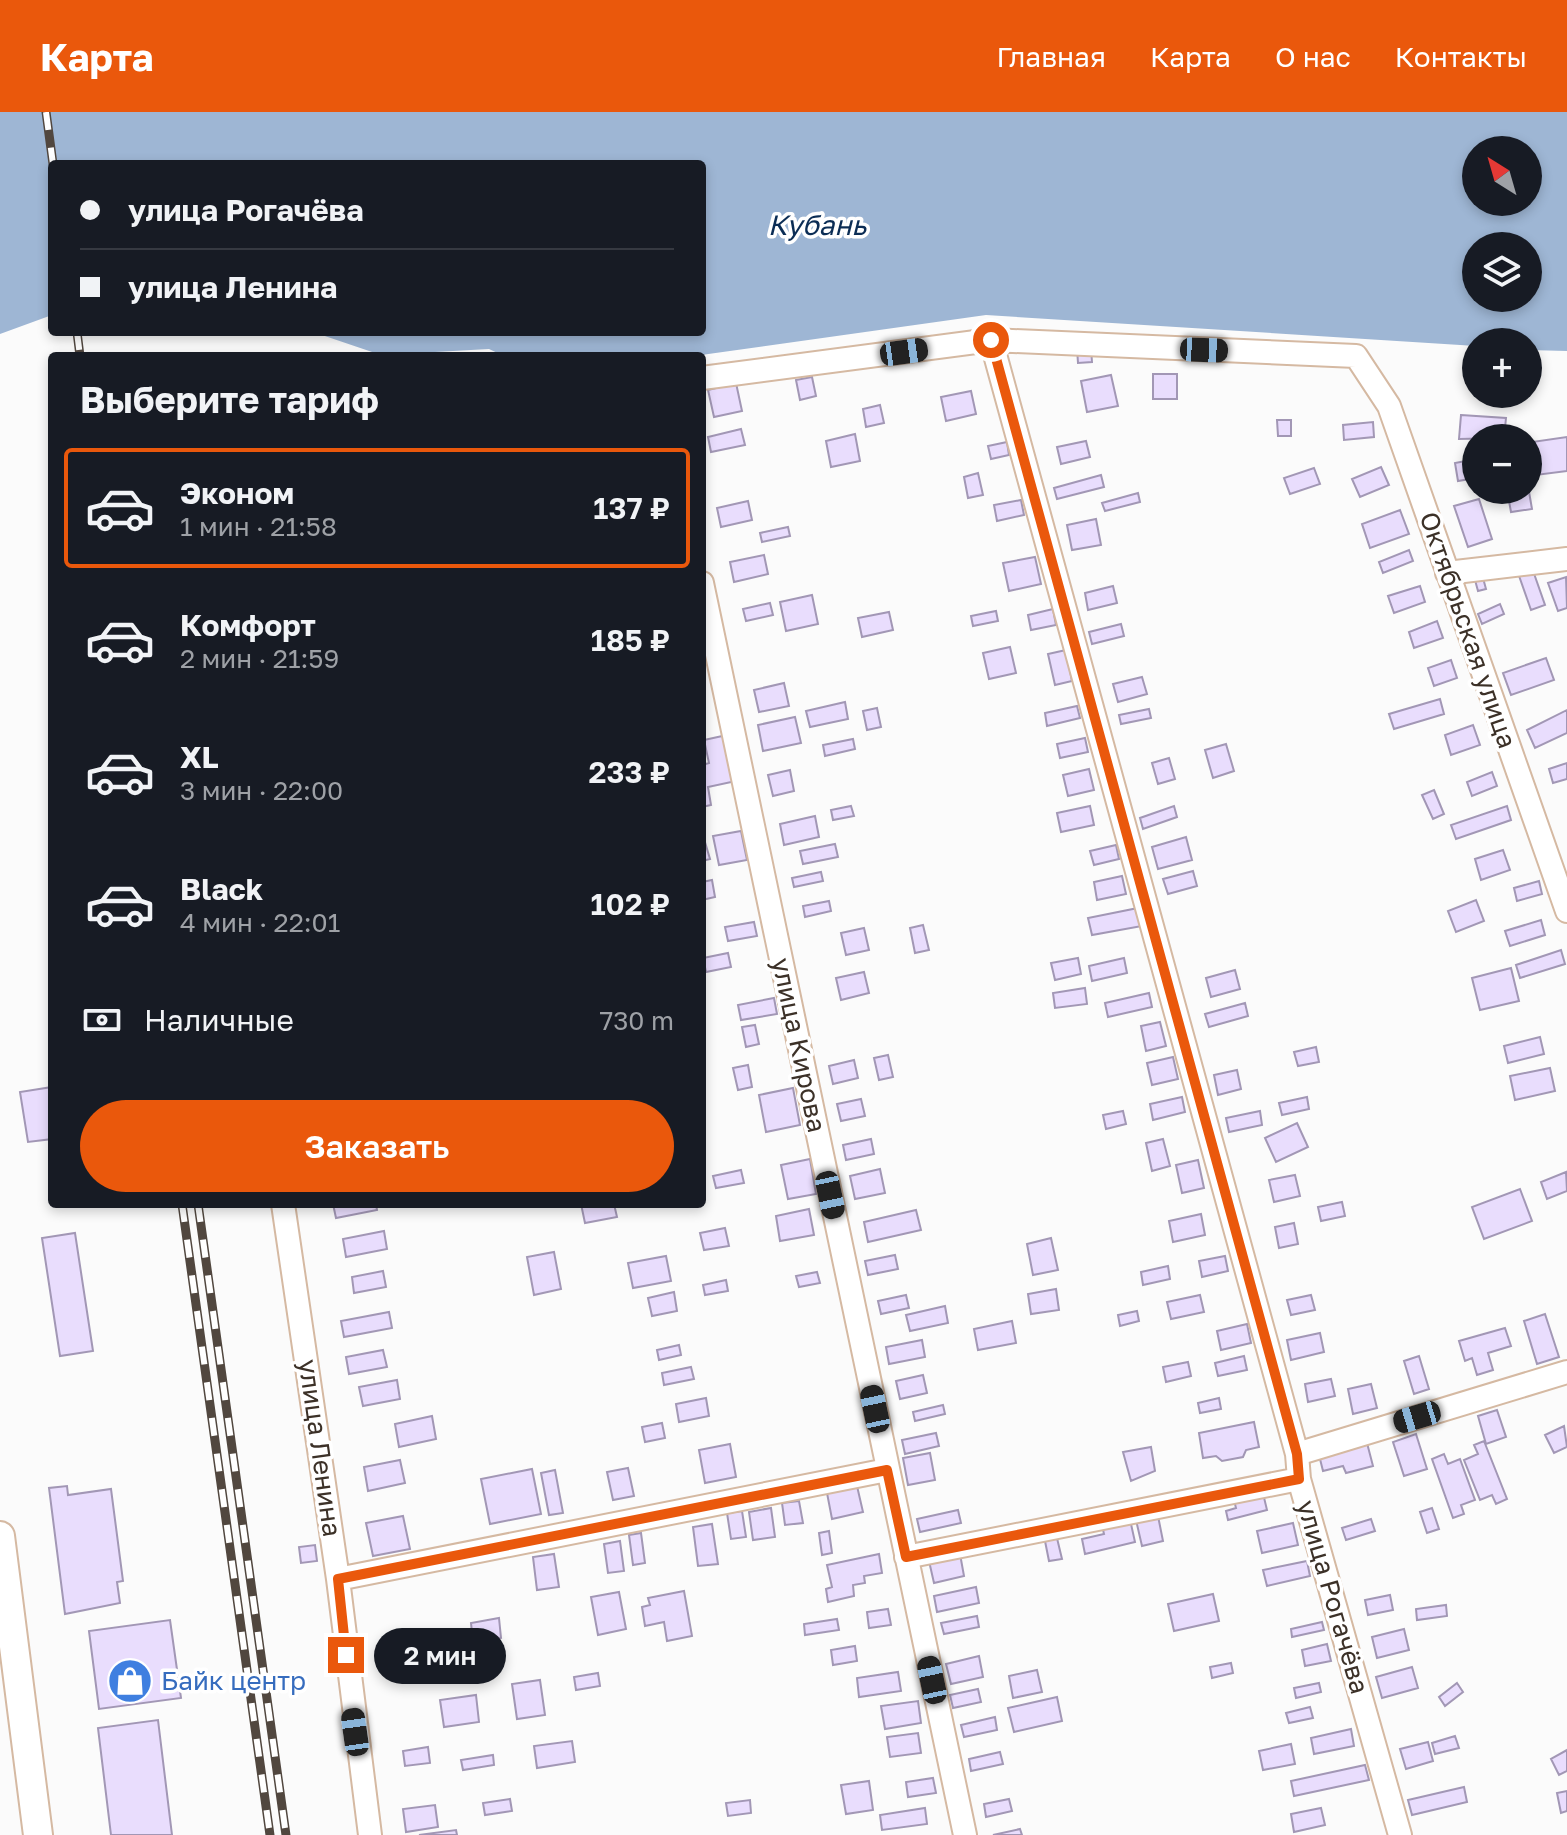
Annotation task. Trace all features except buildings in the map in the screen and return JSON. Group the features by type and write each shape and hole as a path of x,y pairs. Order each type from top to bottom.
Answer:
{"main road":[{"path":"0,1536 38,1835"}],"street":[{"name":"Октябрьская улица","path":"991,340 1356,356 1389,406 1567,911"},
{"path":"706,377 991,340"},
{"name":"улица Рогачёва","path":"991,340 1297,1454 1299,1479 1400,1835"},
{"path":"1447,573 1567,559"},
{"name":"улица Кирова","path":"706,602 965,1835"},
{"name":"улица Ленина","path":"284,1208 338,1579 370,1835"},
{"path":"1297,1454 1567,1372"},
{"path":"338,1579 887,1470"},
{"path":"906,1557 1299,1479"}],"water":[{"name":"Кубань","path":"0,112 1567,112 1567,351 1542,350 1542,328 1462,328 1462,345 986,315 706,354 495,352 489,349 372,352 325,336 706,336 706,160 48,160 48,316 0,334"}],"railway":[{"path":"46,112 52,160"},
{"path":"78,336 80,352"},
{"path":"183,1208 270,1835"},
{"path":"199,1208 286,1835"}],"place":[{"name":"Байк центр","path":"130,1681"}],"route":[{"path":"346,1655 338,1579 887,1470 906,1557 1299,1479 1297,1454 991,340"}]}
